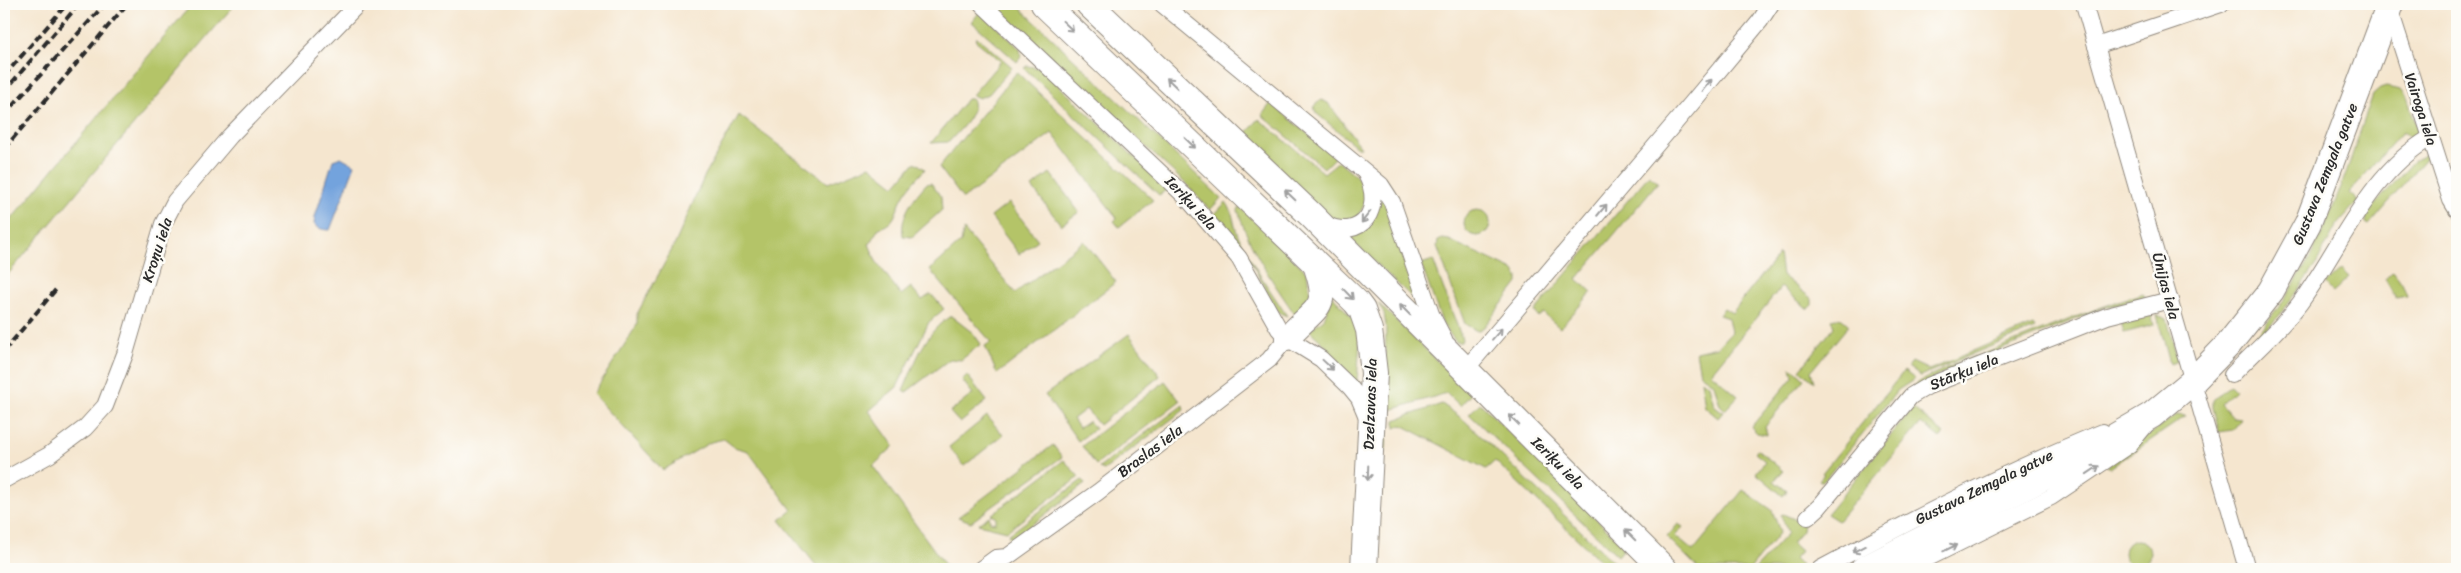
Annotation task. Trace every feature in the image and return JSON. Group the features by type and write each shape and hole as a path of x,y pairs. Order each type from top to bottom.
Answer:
{"main road":[{"path":"1044,4 1314,259"},
{"name":"Ieriķu iela","path":"1089,4 1311,215 1664,569"},
{"name":"Gustava Zemgala gatve","path":"1864,569 2058,470 2152,415 2192,382 2248,323 2271,291 2292,255 2328,175 2390,5"},
{"name":"Dzelzavas iela","path":"1314,259 1356,302 1365,317 1372,344 1374,373 1364,569"}],"street":[{"name":"Kroņu iela","path":"4,480 49,455 85,428 105,406 125,354 163,224 175,201 230,136 358,4"},
{"name":"Ieriķu iela","path":"982,4 1176,186 1239,258 1271,315 1287,338 1321,360 1350,387 1360,398 1370,424"},
{"name":"Ieriķu iela","path":"1162,4 1381,185 1392,202 1429,308 1458,364"},
{"path":"1458,364 1692,104 1760,21 1771,4"},
{"name":"Ūnijas iela","path":"2084,4 2247,569"},
{"path":"2096,46 2221,4"},
{"name":"Vairoga iela","path":"2390,5 2430,138 2454,205"},
{"path":"2232,375 2274,333 2300,302 2346,228 2370,195 2409,150 2430,138"},
{"name":"Ieriķu iela","path":"1311,215 1338,230 1350,231 1362,223 1372,211 1373,192 1365,172"},
{"path":"1287,338 1322,303 1323,290 1314,259"},
{"name":"Stārķu iela","path":"1808,517 1829,495 1911,396 1928,386 2107,316 2170,300"},
{"name":"Braslas iela","path":"981,569 996,558 1004,563 1261,366 1287,338"},
{"name":"Gustava Zemgala gatve","path":"1820,569 1898,528 2009,474 2070,446 2152,415"},
{"name":"Gustava Zemgala gatve","path":"1906,569 2014,516 2067,487 2130,444 2152,415"}],"green space":[{"path":"192,4 235,4 4,279 4,228"},
{"path":"993,4 1016,4 1221,198 1210,210 1187,185"},
{"path":"980,11 1020,49 1021,57 1017,62 972,22"},
{"path":"977,37 1012,67 989,94 979,98 972,95 1001,61 975,40"},
{"path":"1027,66 1040,68 1168,189 1159,195 1024,68"},
{"path":"1017,72 1153,200 1119,227 1114,221 1117,218 1052,133 963,199 939,167"},
{"path":"2386,87 2401,90 2407,97 2418,130 2412,139 2403,131 2349,193 2358,201 2336,226 2317,263 2279,316 2229,368 2269,320 2304,268 2334,205 2373,95"},
{"path":"967,99 972,99 973,110 962,128 949,142 931,143"},
{"path":"1321,100 1328,103 1361,147 1357,147 1316,113 1314,106"},
{"path":"1271,103 1335,157 1324,168 1262,115"},
{"path":"739,115 828,183 870,166 895,186 915,162 925,169 906,192 893,219 890,223 879,228 869,244 876,261 901,295 911,287 922,300 931,294 944,309 929,322 897,387 869,411 894,446 873,466 948,569 819,569 780,520 792,510 748,451 734,447 724,439 711,442 663,470 593,394 637,325 637,314 675,244 705,175"},
{"path":"1259,119 1324,173 1339,161 1354,174 1364,187 1366,193 1362,210 1355,220 1332,223 1244,136"},
{"path":"2427,154 2428,156 2369,225 2366,223 2365,216 2369,211 2415,160"},
{"path":"1050,173 1079,212 1061,225 1032,187"},
{"path":"1649,175 1658,182 1577,279 1592,292 1560,328 1543,313 1538,317 1535,311"},
{"path":"931,183 941,197 942,210 912,237 903,236 904,221 909,208 916,195 926,184"},
{"path":"1383,198 1420,305 1348,237"},
{"path":"1226,202 1231,210 1238,235 1249,256 1287,316 1280,313 1273,304 1254,267 1214,215"},
{"path":"1009,203 1038,240 1019,254 991,217"},
{"path":"1240,207 1307,272 1310,293 1308,301 1296,316 1255,252 1238,210"},
{"path":"1477,210 1486,214 1490,223 1486,232 1477,236 1468,232 1464,223 1468,214"},
{"path":"964,230 1015,293 1084,241 1116,282 997,374 985,346 991,342 930,270 961,242"},
{"path":"1442,239 1449,240 1513,270 1518,277 1518,283 1484,327 1477,331 1465,324 1437,246 1438,241"},
{"path":"1779,254 1782,275 1812,299 1812,305 1808,309 1781,287 1711,373 1738,396 1725,410 1720,405 1714,384 1700,374 1696,352 1717,347 1731,332 1728,318 1719,315 1724,308 1732,313"},
{"path":"1433,260 1462,339 1461,342 1456,342 1443,325 1421,264"},
{"path":"2341,269 2349,277 2333,292 2325,284"},
{"path":"2393,271 2402,283 2407,296 2396,298 2385,279"},
{"path":"2143,293 2145,297 2103,308 1939,375 1893,405 1903,394 1927,377 2069,320"},
{"path":"1332,295 1354,320 1360,339 1357,383 1327,356 1328,348 1309,330 1324,319"},
{"path":"1378,303 1471,394 1460,406 1447,393 1387,411 1386,449 1383,449 1386,327 1384,313"},
{"path":"2151,313 2154,325 2124,333 2121,321"},
{"path":"2157,315 2167,319 2178,361 2170,364"},
{"path":"951,316 973,333 981,344 961,360 950,359 905,393 903,391 921,349 934,331"},
{"path":"1831,319 1842,319 1849,325 1811,371 1814,382 1800,370 1834,327"},
{"path":"2033,325 2035,328 1920,376 1908,367 1912,362 1929,370"},
{"path":"1129,334 1160,376 1099,425 1086,409 1073,419 1079,428 1089,421 1095,429 1078,441 1045,395"},
{"path":"1791,367 1804,379 1765,426 1767,435 1757,433 1751,427 1793,377"},
{"path":"1904,371 1915,379 1898,390 1823,482 1819,480 1824,474 1822,473"},
{"path":"967,375 987,401 960,423 950,412 973,394 962,380"},
{"path":"1701,380 1709,385 1714,405 1723,412 1718,418 1705,407"},
{"path":"1165,381 1180,401 1096,465 1082,446"},
{"path":"2230,385 2235,390 2221,404 2233,418 2241,419 2233,430 2219,432 2213,400"},
{"path":"1480,403 1623,545 1623,550 1618,556 1469,414"},
{"path":"1442,404 1464,420 1621,569 1609,569 1495,461 1486,469 1402,425 1395,428 1395,420"},
{"path":"1183,405 1184,410 1104,470 1099,468"},
{"path":"1913,408 1944,434 1940,438 1921,423 1838,521 1827,514"},
{"path":"2176,415 2186,416 2110,468 2107,466"},
{"path":"987,416 1003,435 964,466 949,447"},
{"path":"1053,445 1062,457 971,522 958,517"},
{"path":"1757,449 1783,471 1774,481 1787,491 1783,496 1756,473 1765,461 1755,453"},
{"path":"1064,460 1079,477 1007,531 978,524 989,516 990,522 996,523 996,517 991,515"},
{"path":"1082,480 1085,484 1012,540 1008,535"},
{"path":"1743,490 1772,510 1780,532 1750,569 1699,569 1667,537 1678,524 1683,527 1675,536 1693,551"},
{"path":"1783,514 1803,523 1802,531 1792,543 1801,551 1795,558 1802,565 1795,569 1755,569 1788,533 1781,515"},
{"path":"2137,540 2146,544 2150,553 2146,562 2137,566 2128,562 2124,553 2128,544"}],"water":[{"path":"341,157 355,165 330,230 321,229 314,224 315,217 333,160"}],"railway":[{"path":"4,76 67,4"},
{"path":"4,92 79,4"},
{"path":"4,115 105,4"},
{"path":"4,149 127,4"},
{"path":"4,351 58,287"}]}
